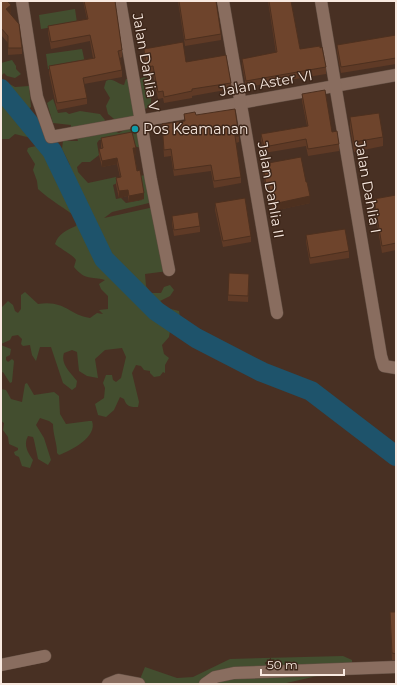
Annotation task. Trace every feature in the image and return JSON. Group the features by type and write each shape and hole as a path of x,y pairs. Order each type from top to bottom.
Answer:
{"street":[{"name":"Jalan Aster VI","path":"22,1 37,97 51,137 396,75"},
{"name":"Jalan Dahlia V","path":"120,1 142,121 151,180 170,270"},
{"name":"Jalan Dahlia II","path":"223,1 276,313"},
{"name":"Jalan Dahlia I","path":"321,1 381,356 384,366 396,368"},
{"path":"1,665 45,656"},
{"path":"206,684 214,677 234,673 396,666"},
{"path":"108,684 118,680 139,684"}],"green space":[{"path":"75,9 77,23 41,29 39,15"},
{"path":"82,49 85,63 48,69 46,54"},
{"path":"12,60 16,66 16,69 21,74 15,78 7,76 4,73 1,76 1,63"},
{"path":"1,76 2,80 15,87 29,86 31,107 24,113 25,116 41,125 38,129 33,130 35,137 31,138 15,134 9,139 1,139"},
{"path":"144,77 151,80 154,87 154,94 151,98 151,106 145,109 140,106 139,117 119,123 108,114 106,106 110,98 104,88 106,81 113,80 124,85 126,79 130,79 137,93 140,79"},
{"path":"53,99 58,113 66,112 69,114 80,111 100,114 105,120 99,130 111,130 119,133 129,127 133,127 139,134 144,148 137,147 118,139 99,140 97,143 99,155 90,162 82,162 77,167 78,172 88,183 116,177 117,183 113,185 116,199 121,198 126,203 142,200 139,176 146,175 153,202 112,212 104,218 154,207 168,271 145,274 146,286 151,293 161,293 164,287 170,285 174,290 170,296 160,301 167,308 179,311 180,317 183,319 167,323 159,316 146,309 149,316 161,319 170,331 169,337 162,345 164,354 169,358 165,365 165,373 163,372 160,376 154,377 150,371 144,370 141,366 136,365 132,373 139,402 138,407 129,406 126,404 124,399 120,397 114,410 106,417 98,415 95,404 104,398 105,388 103,383 106,375 112,375 113,380 116,382 121,378 126,357 122,348 105,350 95,359 98,378 87,376 79,371 77,352 72,350 64,353 63,357 65,365 77,381 76,387 72,390 63,383 51,347 40,347 36,361 32,355 30,345 23,346 21,344 22,339 18,335 12,336 10,340 1,344 1,308 8,301 13,305 15,311 18,313 21,309 21,295 25,292 38,304 55,304 90,318 97,313 103,314 99,310 108,309 108,296 101,289 99,284 105,280 88,277 82,274 74,267 76,260 55,244 61,235 76,226 78,219 38,189 33,170 35,164 27,151 28,148 31,147 53,146 63,155 67,164 70,165 62,149 63,141 78,141 76,135 70,132 71,125 53,123 47,103"},
{"path":"1,345 11,349 10,355 6,357 6,360 8,362 12,359 14,361 12,382 10,383 3,372 1,373"},
{"path":"27,383 34,395 54,392 59,396 60,414 66,424 92,421 93,427 87,438 76,447 59,455 57,453 53,424 40,418 36,425 44,438 51,460 48,465 38,459 33,437 28,436 26,446 33,460 30,468 22,466 19,457 15,455 14,452 18,450 18,448 9,444 8,437 3,430 4,423 1,421 1,389 6,390 11,399 22,402 25,384"},
{"path":"343,656 352,660 352,668 282,684 138,684 145,667 177,678 193,677 230,659"}],"building":[{"path":"1,1 7,1 11,5 6,9 19,24 22,48 8,48 8,36 1,28"},
{"path":"84,1 115,1 122,50 118,51 122,70 83,78 87,98 57,103 49,66 95,58 90,35 51,42 48,26 88,19"},
{"path":"179,1 216,1 221,34 185,40"},
{"path":"269,1 291,1 300,49 322,47 326,67 246,81 242,59 277,52"},
{"path":"396,35 396,58 341,67 337,45"},
{"path":"183,42 186,62 226,55 231,83 192,89 192,91 164,97 163,91 158,92 153,66 147,67 144,49"},
{"path":"325,90 332,132 337,131 339,144 308,149 306,139 264,147 261,134 308,126 302,94"},
{"path":"235,109 239,136 235,136 241,177 214,181 211,165 174,170 171,149 164,150 162,124 185,121 184,114 195,112 196,115"},
{"path":"379,113 383,137 354,142 350,117"},
{"path":"132,132 136,148 133,148 137,171 140,170 144,193 129,196 128,190 119,191 116,178 121,177 117,158 102,161 99,149 103,148 101,138"},
{"path":"301,157 310,196 273,204 269,186 266,186 263,164"},
{"path":"396,195 396,243 382,246 374,199"},
{"path":"245,198 251,236 223,241 215,203"},
{"path":"198,212 200,226 174,230 172,216"},
{"path":"345,229 349,251 310,258 306,235"},
{"path":"229,273 249,274 248,296 228,295"},
{"path":"390,612 396,612 396,654 392,653"}],"waterway":[{"path":"1,89 52,151 104,259 156,311 196,338 262,372 311,391 396,456"}],"place":[{"name":"Pos Keamanan","path":"135,129"}]}
